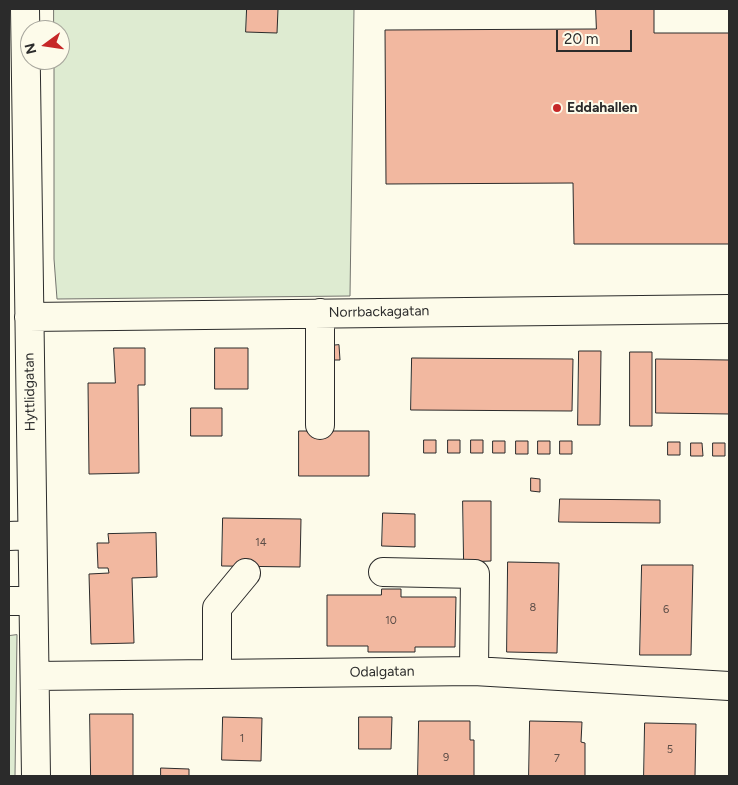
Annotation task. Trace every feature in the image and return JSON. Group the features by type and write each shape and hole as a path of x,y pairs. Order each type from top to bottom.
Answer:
{"street":[{"name":"Hyttlidgatan","path":"25,9 18,122 22,320 20,535 21,601 35,676 36,776"},
{"name":"Norrbackagatan","path":"22,320 320,313 729,309"},
{"path":"320,313 320,424"},
{"path":"383,572 475,574 474,671"},
{"path":"218,674 217,608 246,573"},
{"name":"Odalgatan","path":"35,676 474,671 729,686"}],"green space":[{"path":"54,9 354,9 350,296 57,299 54,259 54,70 70,70 70,20 54,20"},
{"path":"17,635 15,776 9,776 9,636"}],"building":[{"path":"247,9 278,9 277,33 246,32"},
{"name":"Eddahallen","path":"596,9 654,9 654,33 729,33 729,244 574,244 573,183 386,184 385,30 596,29"},
{"path":"339,345 340,360 331,360 329,346"},
{"path":"114,348 145,348 145,385 138,385 139,473 89,474 88,383 115,383"},
{"path":"215,348 248,348 248,389 215,389"},
{"path":"579,351 601,351 600,425 578,425"},
{"path":"630,352 652,352 652,426 630,426"},
{"path":"412,358 573,359 572,411 411,410"},
{"path":"656,359 729,360 729,414 656,413"},
{"path":"191,408 222,408 222,436 191,436"},
{"path":"299,431 369,431 369,476 299,476"},
{"path":"424,440 436,440 436,453 424,453"},
{"path":"448,440 460,440 460,453 448,453"},
{"path":"471,440 483,440 483,453 471,453"},
{"path":"493,441 505,441 505,453 493,453"},
{"path":"516,441 528,441 528,454 516,454"},
{"path":"538,441 550,441 550,454 538,454"},
{"path":"560,441 572,441 572,454 560,454"},
{"path":"668,442 680,442 680,455 668,455"},
{"path":"691,443 702,443 703,456 691,456"},
{"path":"713,443 725,443 725,456 713,456"},
{"path":"531,478 540,479 540,492 531,491"},
{"path":"560,499 660,500 660,523 559,522"},
{"path":"463,501 491,501 491,561 464,562"},
{"path":"383,513 415,514 415,547 382,546"},
{"path":"223,518 301,519 300,567 222,566"},
{"path":"156,533 157,577 132,578 134,643 91,644 89,574 109,573 108,568 98,568 97,543 109,543 108,534"},
{"path":"508,562 559,563 557,653 507,652"},
{"path":"642,565 693,565 691,655 640,655"},
{"path":"382,589 401,589 401,597 456,597 455,647 415,647 415,652 368,652 368,646 327,646 327,595 381,595"},
{"path":"90,714 133,714 133,776 91,776"},
{"path":"223,717 262,718 261,761 222,760"},
{"path":"359,717 392,717 391,749 359,749"},
{"path":"419,721 470,721 470,740 474,740 474,776 418,776"},
{"path":"530,721 582,722 581,742 585,743 585,776 529,776"},
{"path":"645,723 696,724 695,776 644,776"},
{"path":"161,768 189,769 189,776 161,776"}],"place":[{"name":"Eddahallen","path":"557,108"}]}
